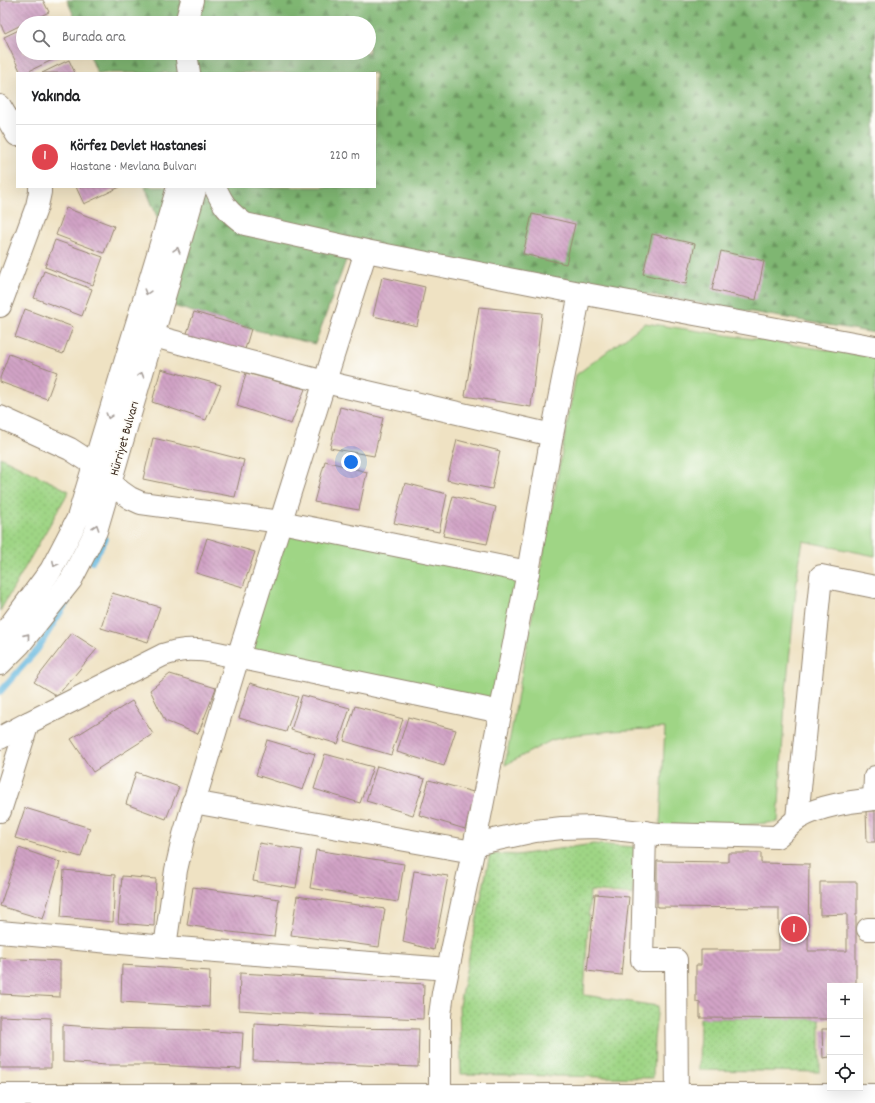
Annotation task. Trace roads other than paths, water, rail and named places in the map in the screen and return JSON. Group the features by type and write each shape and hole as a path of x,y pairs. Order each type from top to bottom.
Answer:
{"street":[{"path":"188,16 192,0"},
{"path":"187,60 189,72"},
{"path":"0,106 16,133"},
{"path":"0,306 37,206 40,188"},
{"name":"Hürriyet Bulvarı","path":"0,664 20,644 71,580 96,531 110,482 144,333 164,234 178,188"},
{"name":"Hürriyet Bulvarı","path":"0,639 51,570 78,518 94,466 144,333 196,188"},
{"path":"215,188 224,206 245,224 366,251 580,293 875,347"},
{"path":"165,947 176,870 193,802 366,251"},
{"path":"440,1094 440,1015 448,969 501,712 528,572 552,435 580,293"},
{"path":"144,333 325,382 552,435"},
{"path":"0,417 70,449 87,460 110,482 130,498 141,503 281,522 528,572"},
{"path":"797,819 821,576 875,588"},
{"path":"0,738 163,655 186,649 208,651 238,657 501,712"},
{"path":"0,811 28,723"},
{"path":"193,802 474,848 535,831 562,828 596,827 659,834 777,837 797,819 816,810 875,799 875,777"},
{"path":"644,832 642,960 676,960 677,1099"},
{"path":"0,932 165,947 448,969"},
{"path":"0,1095 440,1094 677,1099 875,1095"}],"waterway":[{"path":"92,562 106,539"},
{"path":"0,692 38,649 69,599"}],"place":[{"name":"Körfez Devlet Hastanesi","path":"794,929"}]}
